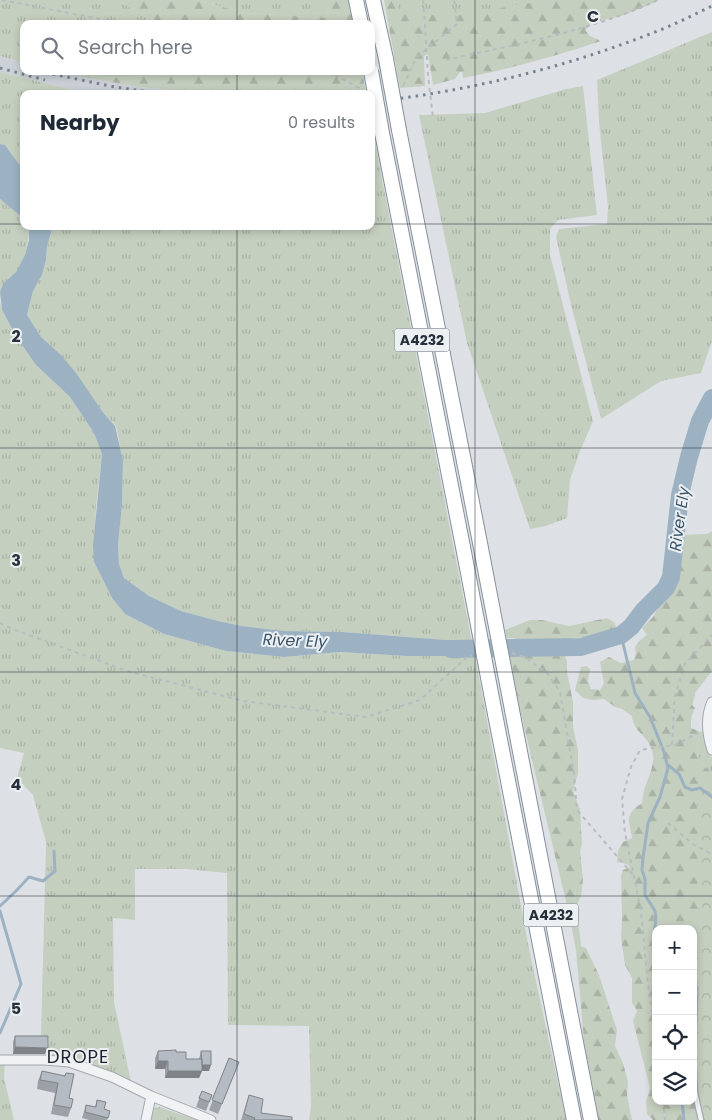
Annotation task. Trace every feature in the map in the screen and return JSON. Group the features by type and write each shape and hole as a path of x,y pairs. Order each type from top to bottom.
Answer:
{"highway":[{"path":"356,0 360,20"},
{"name":"A4232","path":"373,0 591,1120"},
{"name":"A4232","path":"372,75 374,90"},
{"name":"A4232","path":"375,93 574,1120"}],"street":[{"path":"712,702 708,716 712,750"},
{"path":"1,1060 69,1062 112,1077 151,1096 211,1120"},
{"path":"146,1120 151,1096"}],"lane":[{"path":"694,1015 693,1058 695,1093 700,1120"}],"path":[{"path":"2,0 105,20"},
{"path":"423,0 433,118"},
{"path":"402,88 416,58 457,24 454,0"},
{"path":"446,60 569,31 626,14 658,0"},
{"path":"335,75 363,90"},
{"path":"0,623 137,674 243,701 366,717 420,700 468,656 477,656"},
{"path":"672,746 675,696 685,664 712,635"},
{"path":"505,654 514,653 537,665 548,674 560,692 573,766 577,810 635,877"},
{"path":"653,1015 641,911 625,833 622,800 630,767 640,750 672,746 698,733"},
{"path":"668,823 694,845 712,854"},
{"path":"663,1105 665,1120"}],"shaded area":[{"path":"0,56 20,62 20,75 78,75 139,87 173,90 73,90 0,72"}],"green space":[{"path":"0,0 119,0 136,12 153,20 20,20 20,62 0,56"},
{"path":"119,0 196,0 245,13 325,18 330,6 330,0 349,0 352,20 153,20 136,12"},
{"path":"196,0 330,0 330,6 325,18 245,13"},
{"path":"384,0 396,0 397,7 402,13 414,13 424,17 431,15 472,15 514,5 554,0 659,0 621,16 591,23 585,30 590,36 601,41 498,71 463,78 462,72 460,72 455,79 433,85 428,54 424,56 425,86 400,88"},
{"path":"394,0 569,0 477,18 398,20"},
{"path":"712,32 712,341 701,373 661,381 601,419 571,305 556,237 559,229 607,224 608,207 599,122 597,80"},
{"path":"0,72 73,90 20,90 20,166 5,145 0,144"},
{"path":"73,75 169,75 114,78"},
{"path":"73,75 114,78 169,75 363,75 366,90 173,90 139,87"},
{"path":"583,86 597,215 558,220 550,229 550,255 593,421 570,480 567,518 546,526 530,529 467,343 419,115 485,113 566,89"},
{"path":"375,143 472,642 343,632 284,631 242,626 181,611 149,596 124,578 119,564 118,545 122,505 123,460 116,426 102,411 61,355 41,337 27,315 33,291 42,275 52,230 375,230"},
{"path":"0,199 20,216 20,230 29,230 22,263 4,284 0,292"},
{"path":"0,302 2,310 17,338 36,365 70,397 94,433 102,454 96,507 94,562 112,598 125,614 164,634 226,651 284,657 340,652 406,656 475,655 528,944 566,1120 309,1120 311,1107 309,1026 228,1025 227,873 186,869 135,869 135,920 113,918 114,1002 131,1082 67,1058 48,1056 49,1037 41,1036 46,842 33,795 17,778 24,753 0,748"},
{"path":"712,531 712,671 695,693 692,705 695,708 691,718 691,728 701,732 697,746 699,759 712,774 712,1120 653,1120 647,1114 646,1102 650,1088 633,1021 637,1011 632,1003 632,978 625,965 621,937 621,876 623,870 630,867 627,864 617,862 618,851 623,842 632,838 629,822 630,814 642,803 644,789 651,770 653,754 648,742 634,725 632,716 604,699 593,700 583,698 575,690 581,667 586,666 590,669 588,681 591,689 600,690 604,683 600,662 609,657 621,663 634,660 635,647 647,635 642,628 653,617 662,600 671,592 674,586 671,585 678,535 707,534"},
{"path":"607,618 615,623 616,629 611,635 575,638 567,642 521,642 514,638 507,638 505,630 530,620 542,620 569,626"},
{"path":"548,649 564,654 567,661 567,672 573,702 573,726 578,751 578,773 573,791 580,810 582,845 580,851 583,879 581,896 576,907 581,946 586,948 599,975 617,1030 615,1046 623,1063 628,1082 627,1095 632,1120 599,1120 584,1041 576,950 521,714 510,657 517,656 528,650"},
{"path":"703,712 708,751 712,758 712,774 699,759 697,751 701,732 703,731"},
{"path":"697,779 712,787 712,1120 705,1120 701,1096"},
{"path":"0,1063 5,1063 4,1078 14,1120 0,1120"},
{"path":"160,1107 196,1120 151,1120 154,1108"}],"water":[{"path":"0,144 5,145 20,166 20,216 0,199"},
{"path":"29,230 52,230 42,275 33,291 27,315 41,337 61,355 76,373 102,411 115,426 123,460 122,505 118,545 119,564 124,578 149,596 181,611 218,621 284,631 343,632 472,642 475,655 406,656 340,652 284,657 226,651 164,634 125,614 112,598 94,562 93,546 102,454 94,433 70,397 36,365 17,338 2,310 0,292 3,284 16,272 25,255 29,240"}],"building":[{"path":"15,1036 48,1036 48,1048 15,1047"},
{"path":"176,1050 176,1052 186,1052 186,1059 202,1059 202,1071 168,1071 168,1061 158,1061 158,1051"},
{"path":"201,1051 211,1051 211,1065 202,1065"},
{"path":"229,1058 239,1062 222,1104 212,1100"},
{"path":"42,1071 65,1076 66,1073 74,1074 69,1098 73,1099 71,1108 54,1105 58,1083 40,1080"},
{"path":"202,1091 212,1095 209,1102 199,1098"},
{"path":"249,1095 263,1099 261,1113 292,1117 292,1120 254,1120 255,1118 244,1114"},
{"path":"97,1100 106,1102 104,1109 110,1111 108,1118 85,1112 86,1105 96,1107"}],"waterway":[{"name":"River Ely","path":"451,649 581,647 621,635 631,627 644,610 666,588 671,577 680,495 700,421 712,398"},
{"path":"621,635 635,693 650,717 664,752 668,768 660,797 648,823 642,870 645,879 645,895 655,911 655,925"},
{"path":"668,765 679,774 685,787 692,790 700,788 712,797"},
{"path":"0,906 29,877 43,881 55,871 54,851"},
{"path":"0,911 21,984 0,1033"},
{"path":"682,1105 684,1120"}],"railway":[{"path":"375,101 482,84 554,66 625,43 667,27 712,6"},
{"path":"0,68 20,73"},
{"path":"26,75 45,80"},
{"path":"57,75 136,90"}],"district":[{"name":"DROPE","path":"78,1057"}]}
